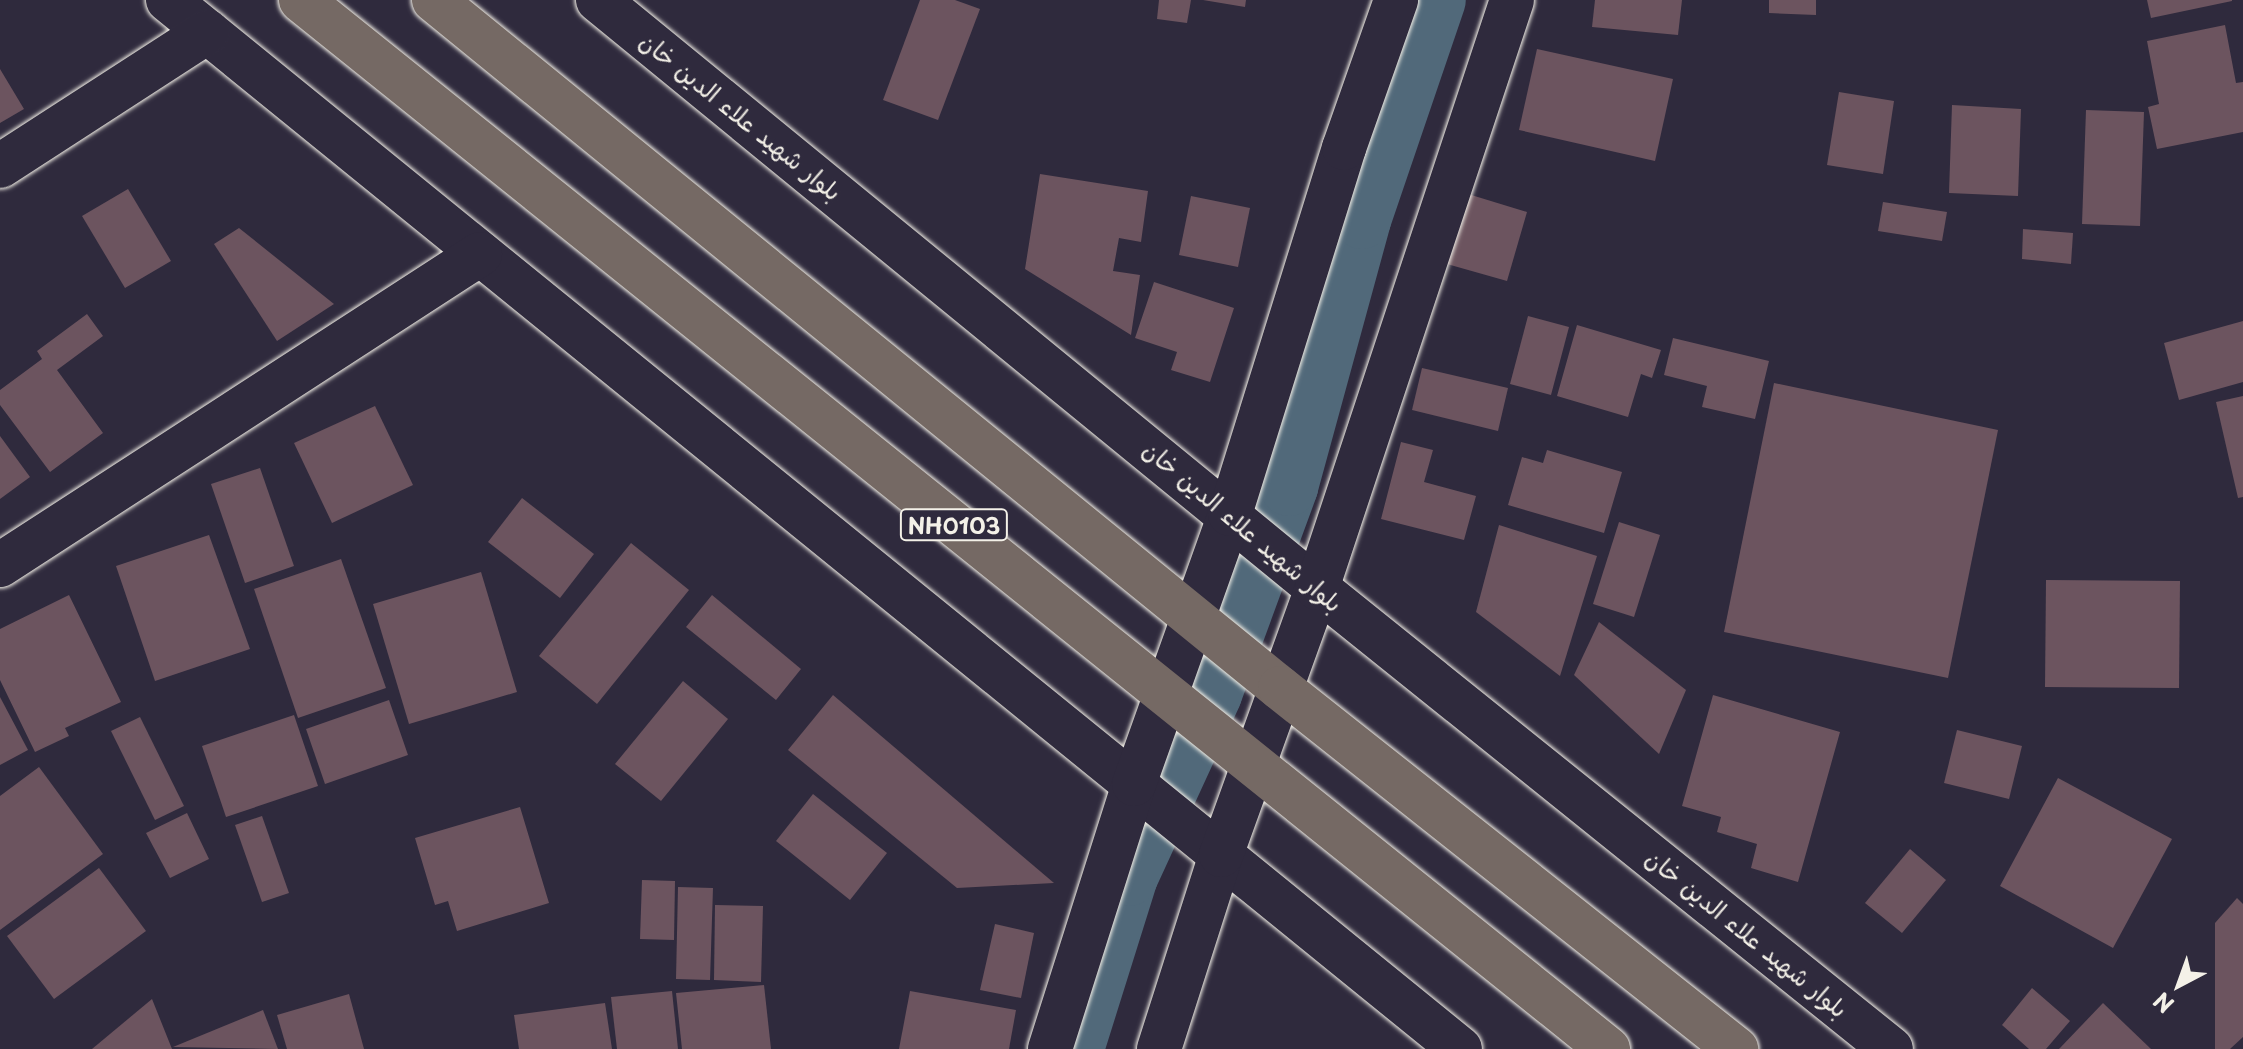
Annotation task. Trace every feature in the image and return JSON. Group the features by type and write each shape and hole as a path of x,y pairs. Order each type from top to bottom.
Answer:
{"highway":[{"name":"NH0103","path":"301,0 1608,1049"},
{"name":"NH0103","path":"434,0 1280,688 1736,1049"}],"street":[{"path":"168,0 1460,1049"},
{"name":"بلوار شهید علاء الدین خان","path":"598,0 1317,588 1891,1049"},
{"path":"1050,1049 1134,784 1230,514 1344,148 1396,0"},
{"path":"1159,1049 1221,855 1317,588 1512,0"},
{"path":"0,166 207,32"},
{"path":"0,565 480,254"}],"building":[{"path":"920,0 955,0 980,9 938,120 883,100"},
{"path":"1159,0 1191,0 1187,23 1157,19"},
{"path":"1203,0 1246,0 1245,7"},
{"path":"1595,0 1682,0 1678,35 1592,27"},
{"path":"1769,0 1816,0 1816,15 1769,13"},
{"path":"2147,0 2232,0 2232,1 2151,18"},
{"path":"2225,25 2236,83 2243,82 2243,132 2157,149 2148,107 2159,104 2147,41"},
{"path":"1537,49 1673,79 1655,161 1519,130"},
{"path":"0,69 24,109 0,123"},
{"path":"1839,92 1894,101 1883,174 1827,165"},
{"path":"1952,105 2021,109 2018,196 1949,193"},
{"path":"2086,110 2144,112 2140,226 2082,224"},
{"path":"1040,174 1148,191 1141,242 1119,238 1113,271 1140,275 1131,335 1025,269"},
{"path":"128,189 171,261 125,288 82,216"},
{"path":"1468,194 1527,212 1507,281 1447,264"},
{"path":"1191,196 1250,208 1238,267 1179,255"},
{"path":"1883,202 1947,212 1942,241 1878,231"},
{"path":"239,228 334,304 277,341 214,244"},
{"path":"2023,229 2073,233 2071,264 2022,259"},
{"path":"1154,282 1234,308 1210,382 1171,370 1177,352 1135,338"},
{"path":"87,314 103,336 57,370 103,433 50,472 0,405 0,390 42,359 37,351"},
{"path":"1528,316 1569,327 1551,395 1510,384"},
{"path":"2243,321 2243,382 2179,400 2164,343"},
{"path":"1577,325 1661,350 1652,378 1641,374 1628,417 1557,396"},
{"path":"1673,338 1769,361 1755,419 1702,407 1707,386 1664,375"},
{"path":"1422,368 1508,388 1498,431 1412,410"},
{"path":"1774,383 1998,430 1948,678 1724,632"},
{"path":"2243,396 2243,497 2238,498 2216,402"},
{"path":"375,406 413,485 332,523 294,443"},
{"path":"0,436 30,477 0,499"},
{"path":"1401,442 1433,450 1424,482 1476,496 1464,540 1381,519"},
{"path":"1547,450 1622,472 1604,533 1508,505 1522,457 1543,463"},
{"path":"260,468 294,566 245,583 211,484"},
{"path":"522,498 594,554 560,598 488,542"},
{"path":"1619,522 1660,535 1634,617 1593,604"},
{"path":"1499,525 1597,556 1560,676 1476,612"},
{"path":"209,535 250,649 155,681 116,566"},
{"path":"631,543 689,590 597,704 539,656"},
{"path":"341,559 386,688 298,718 254,589"},
{"path":"481,572 517,692 409,724 373,604"},
{"path":"2046,580 2180,581 2179,688 2045,687"},
{"path":"69,595 121,702 65,728 69,736 35,752 0,680 0,629"},
{"path":"712,595 801,669 776,700 686,627"},
{"path":"1599,622 1686,690 1659,754 1574,675"},
{"path":"683,681 728,719 661,801 615,764"},
{"path":"833,695 1054,883 957,888 788,750"},
{"path":"1713,695 1840,732 1798,882 1751,868 1757,844 1717,832 1721,817 1682,806"},
{"path":"0,697 28,750 0,765"},
{"path":"389,700 408,755 325,784 306,729"},
{"path":"294,715 318,786 226,817 202,746"},
{"path":"140,717 184,806 155,820 111,731"},
{"path":"1957,730 2022,746 2009,799 1944,783"},
{"path":"39,767 103,854 0,930 0,796"},
{"path":"2058,778 2172,839 2113,948 2000,886"},
{"path":"813,794 887,853 850,900 776,841"},
{"path":"520,807 549,903 457,931 448,901 435,905 415,838"},
{"path":"187,813 209,859 170,878 146,833"},
{"path":"262,816 289,893 262,902 235,825"},
{"path":"1910,849 1946,880 1902,933 1865,903"},
{"path":"99,868 146,931 54,999 7,936"},
{"path":"642,880 675,881 674,940 640,939"},
{"path":"678,887 713,888 710,980 676,979"},
{"path":"2237,898 2243,904 2243,1037 2230,1049 2215,1049 2215,923"},
{"path":"715,905 763,906 761,982 714,980"},
{"path":"995,924 1034,933 1021,998 980,990"},
{"path":"764,985 771,1049 682,1049 676,993"},
{"path":"2032,988 2070,1021 2046,1049 2029,1049 2002,1025"},
{"path":"672,991 678,1049 617,1049 611,997"},
{"path":"910,991 1016,1010 1009,1049 899,1049"},
{"path":"349,994 364,1049 287,1049 277,1015"},
{"path":"152,999 172,1049 92,1049"},
{"path":"605,1003 612,1049 519,1049 514,1015"},
{"path":"2103,1003 2151,1049 2059,1049"},
{"path":"263,1010 278,1049 173,1047"}],"waterway":[{"path":"1075,1049 1129,877 1213,694 1289,487 1362,220 1437,0"}]}
